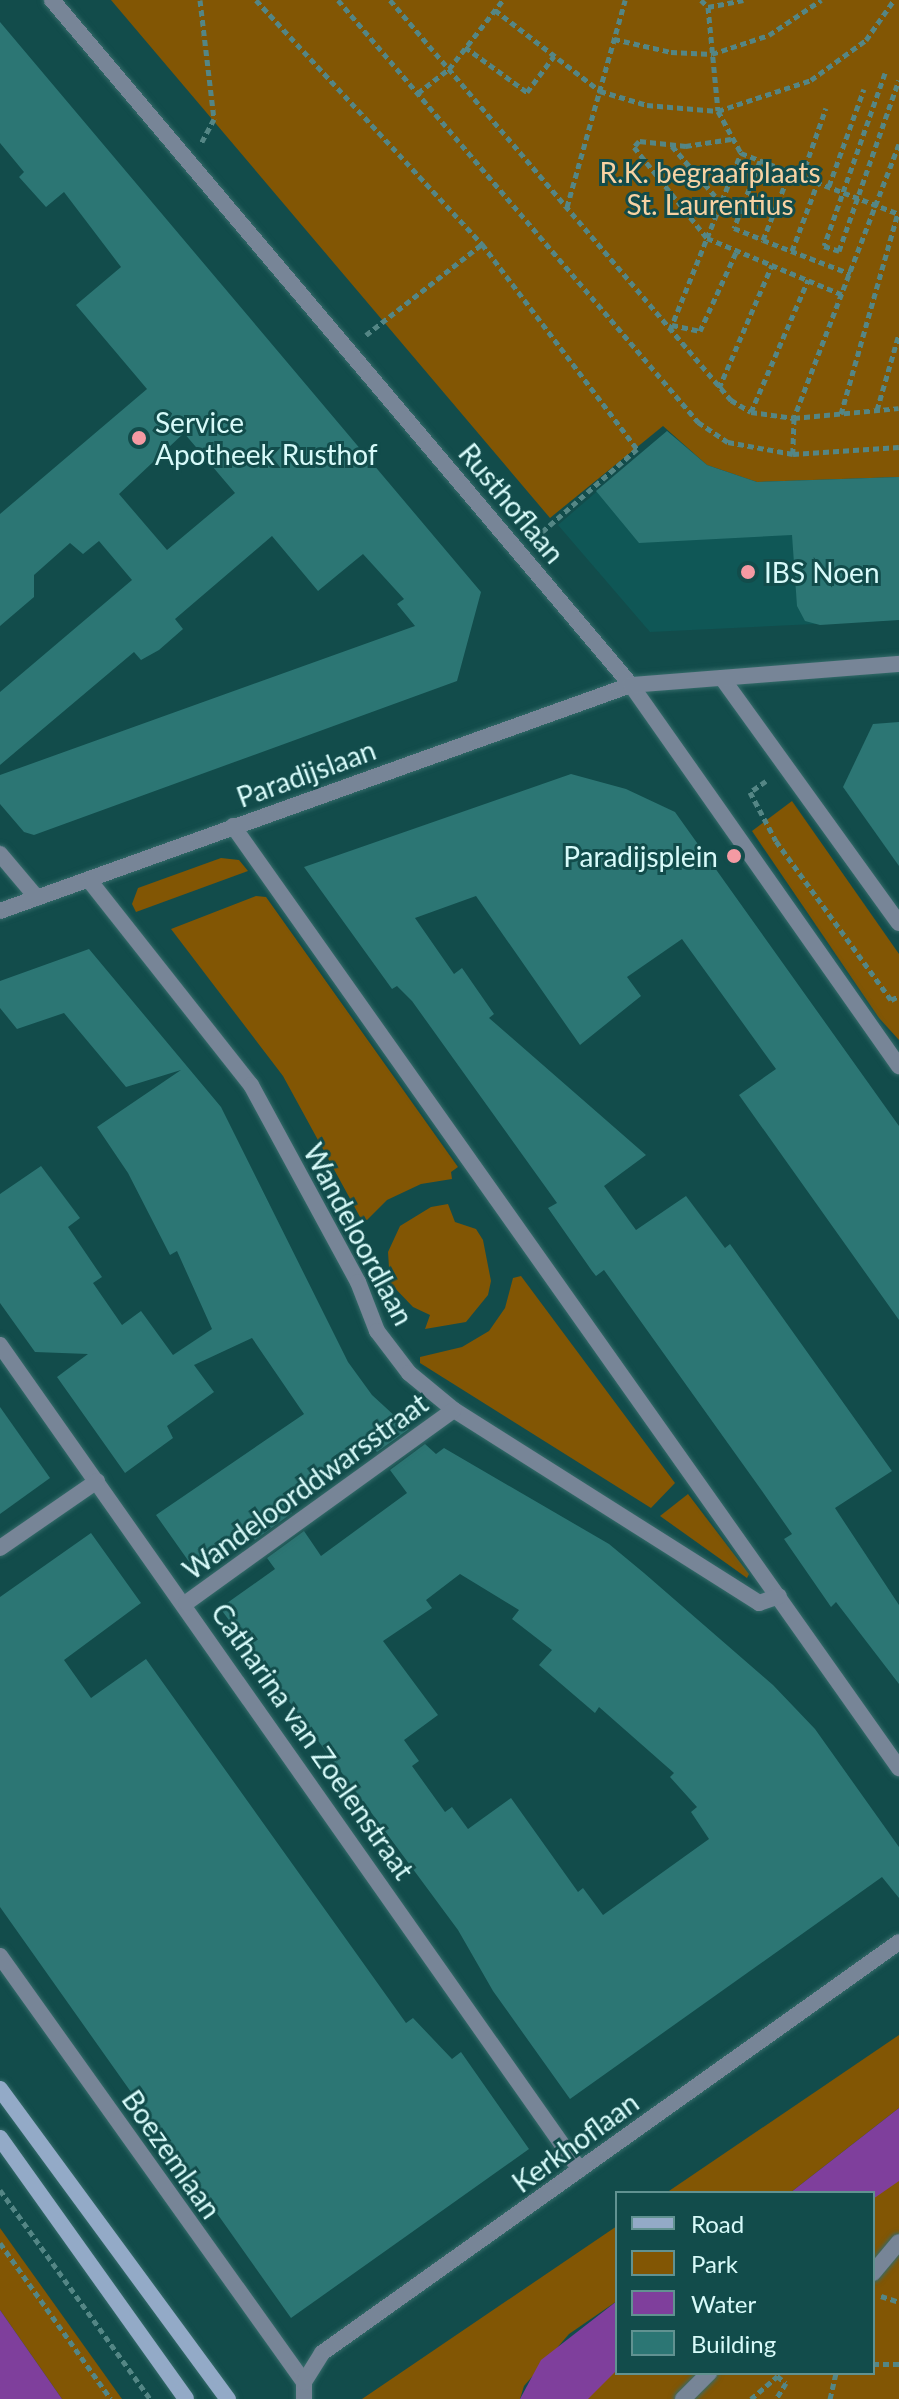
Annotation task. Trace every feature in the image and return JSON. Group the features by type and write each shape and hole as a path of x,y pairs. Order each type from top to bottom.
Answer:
{"main road":[{"path":"0,2089 228,2399"},
{"path":"0,2138 186,2399"}],"street":[{"name":"Rusthoflaan","path":"52,0 631,685 899,1066"},
{"path":"631,685 899,664"},
{"path":"722,678 899,923"},
{"name":"Paradijslaan","path":"0,911 631,685"},
{"path":"233,826 899,1768"},
{"path":"0,854 37,898"},
{"name":"Wandeloordlaan","path":"89,880 251,1085 358,1282 377,1331 409,1373 454,1410 759,1603 779,1596"},
{"name":"Catharina van Zoelenstraat","path":"0,1345 186,1603 580,2170"},
{"name":"Wandeloorddwarsstraat","path":"186,1603 454,1410"},
{"path":"0,1548 97,1481"},
{"name":"Kerkhoflaan","path":"304,2390 322,2353 899,1942"},
{"name":"Boezemlaan","path":"0,1956 304,2390"},
{"path":"875,2271 899,2242"},
{"path":"683,2399 707,2375"}],"path":[{"path":"191,162 214,119 200,0"},
{"path":"256,0 482,244 637,449 519,552"},
{"path":"338,0 698,422 728,442 793,454 899,447"},
{"path":"390,0 719,388 751,412 794,418 899,408"},
{"path":"418,93 449,69 503,0"},
{"path":"567,208 625,0"},
{"path":"701,0 708,7 718,111 741,153 898,214 841,414"},
{"path":"708,7 743,0"},
{"path":"614,39 671,52 712,54 781,29 821,0"},
{"path":"495,10 600,91 647,105 718,111 811,80 866,40 894,0"},
{"path":"465,47 527,92 554,56"},
{"path":"885,73 824,246 839,251 899,80"},
{"path":"829,187 864,89"},
{"path":"802,176 826,108"},
{"path":"731,139 671,145 639,141 634,147 707,238 843,295"},
{"path":"793,454 794,418 899,144"},
{"path":"671,145 721,203"},
{"path":"671,328 741,153"},
{"path":"760,161 734,228 851,274"},
{"path":"763,240 790,172"},
{"path":"792,251 818,182"},
{"path":"349,349 482,244"},
{"path":"671,328 700,331 737,250"},
{"path":"719,388 772,265"},
{"path":"751,412 808,280"},
{"path":"877,410 899,334"},
{"path":"786,765 750,792 776,841 891,1000 899,996"},
{"path":"0,2190 150,2399"},
{"path":"0,2243 111,2399"},
{"path":"875,2364 899,2364"},
{"path":"830,2399 836,2375"},
{"path":"751,2399 777,2376 786,2383 776,2399"}],"shaded area":[{"name":"IBS Noen","path":"667,431 719,471 899,477 899,620 650,632 558,525"}],"green space":[{"name":"R.K. begraafplaats St. Laurentius","path":"111,0 899,0 899,477 757,482 707,465 663,426 550,518"},
{"path":"792,801 899,954 899,1040 879,1018 752,831"},
{"path":"221,858 239,860 248,871 136,912 132,904 138,888"},
{"path":"256,896 266,897 458,1167 451,1172 452,1179 421,1184 387,1200 367,1220 360,1217 283,1076 171,929"},
{"path":"448,1204 455,1222 476,1229 483,1240 491,1281 488,1295 466,1322 425,1329 430,1315 413,1307 390,1283 388,1252 400,1226 431,1207"},
{"path":"521,1276 675,1483 651,1508 420,1363 420,1357 462,1347 489,1331 505,1308 513,1278"},
{"path":"688,1494 749,1574 747,1578 660,1516"},
{"path":"899,2035 899,2108 793,2191 669,2191"},
{"path":"899,2138 899,2399 549,2399 615,2343 615,2375 875,2375 874,2191"},
{"path":"615,2227 615,2302 569,2334 524,2386 520,2399 362,2399"},
{"path":"0,2228 122,2399 62,2399 0,2310"}],"water":[{"path":"899,2108 899,2181 875,2198 875,2191 793,2191"},
{"path":"615,2303 615,2372 588,2399 520,2399 541,2360"},
{"path":"0,2310 62,2399 0,2399"}],"building":[{"path":"0,22 481,592 457,681 34,835 24,832 0,804 0,775 415,626 397,604 404,599 363,554 318,591 272,536 175,619 183,629 159,650 141,660 134,652 0,765 0,692 132,580 99,541 83,554 70,543 34,575 34,597 0,626 0,514 147,389 76,305 121,267 64,192 46,207 19,177 24,172 0,143","holes":["184,433 235,493 167,550 119,494"]},
{"path":"667,431 707,465 757,482 899,477 899,620 820,625 805,621 797,606 792,535 639,543 596,491"},
{"path":"899,722 899,866 843,787 873,724"},
{"path":"571,774 626,789 675,812 899,1126 899,1320 739,1095 776,1069 682,939 627,977 641,996 580,1045 476,896 415,918 454,974 462,968 494,1014 489,1018 646,1155 604,1186 636,1230 686,1196 725,1248 730,1244 892,1471 835,1508 899,1605 899,1684 836,1602 831,1607 784,1539 792,1534 762,1491 604,1270 596,1276 548,1208 557,1203 412,1001 397,986 392,989 304,867"},
{"path":"89,949 221,1107 348,1362 372,1395 409,1429 377,1452 369,1440 283,1501 292,1513 255,1540 246,1527 192,1566 156,1515 304,1414 252,1338 194,1365 214,1392 167,1426 173,1438 125,1473 57,1377 88,1354 35,1352 0,1303 0,1194 41,1166 80,1218 68,1227 102,1277 93,1283 122,1325 141,1311 173,1355 212,1329 177,1251 170,1255 128,1173 97,1127 181,1070 126,1087 64,1013 17,1029 0,1008 0,981"},
{"path":"0,1407 50,1478 0,1514"},
{"path":"425,1444 436,1454 444,1448 609,1544 644,1573 773,1685 815,1729 899,1847 899,1898 882,1877 570,2099 493,1991 458,1930 220,1608 275,1569 267,1558 304,1531 321,1556 407,1493 390,1470","holes":["460,1574 519,1610 512,1619 552,1650 539,1665 595,1713 599,1707 674,1773 670,1777 697,1807 691,1812 709,1839 603,1915 583,1888 578,1892 511,1798 468,1829 452,1807 445,1812 412,1766 419,1761 404,1740 438,1715 383,1641 432,1608 426,1600"]},
{"path":"91,1533 141,1603 64,1660 91,1698 146,1659 406,2023 413,2018 452,2059 461,2052 529,2149 291,2318 0,1907 0,1597"}],"place":[{"name":"Service Apotheek Rusthof","path":"139,438"},
{"name":"IBS Noen","path":"748,572"},
{"name":"Paradijsplein","path":"734,856"}]}
